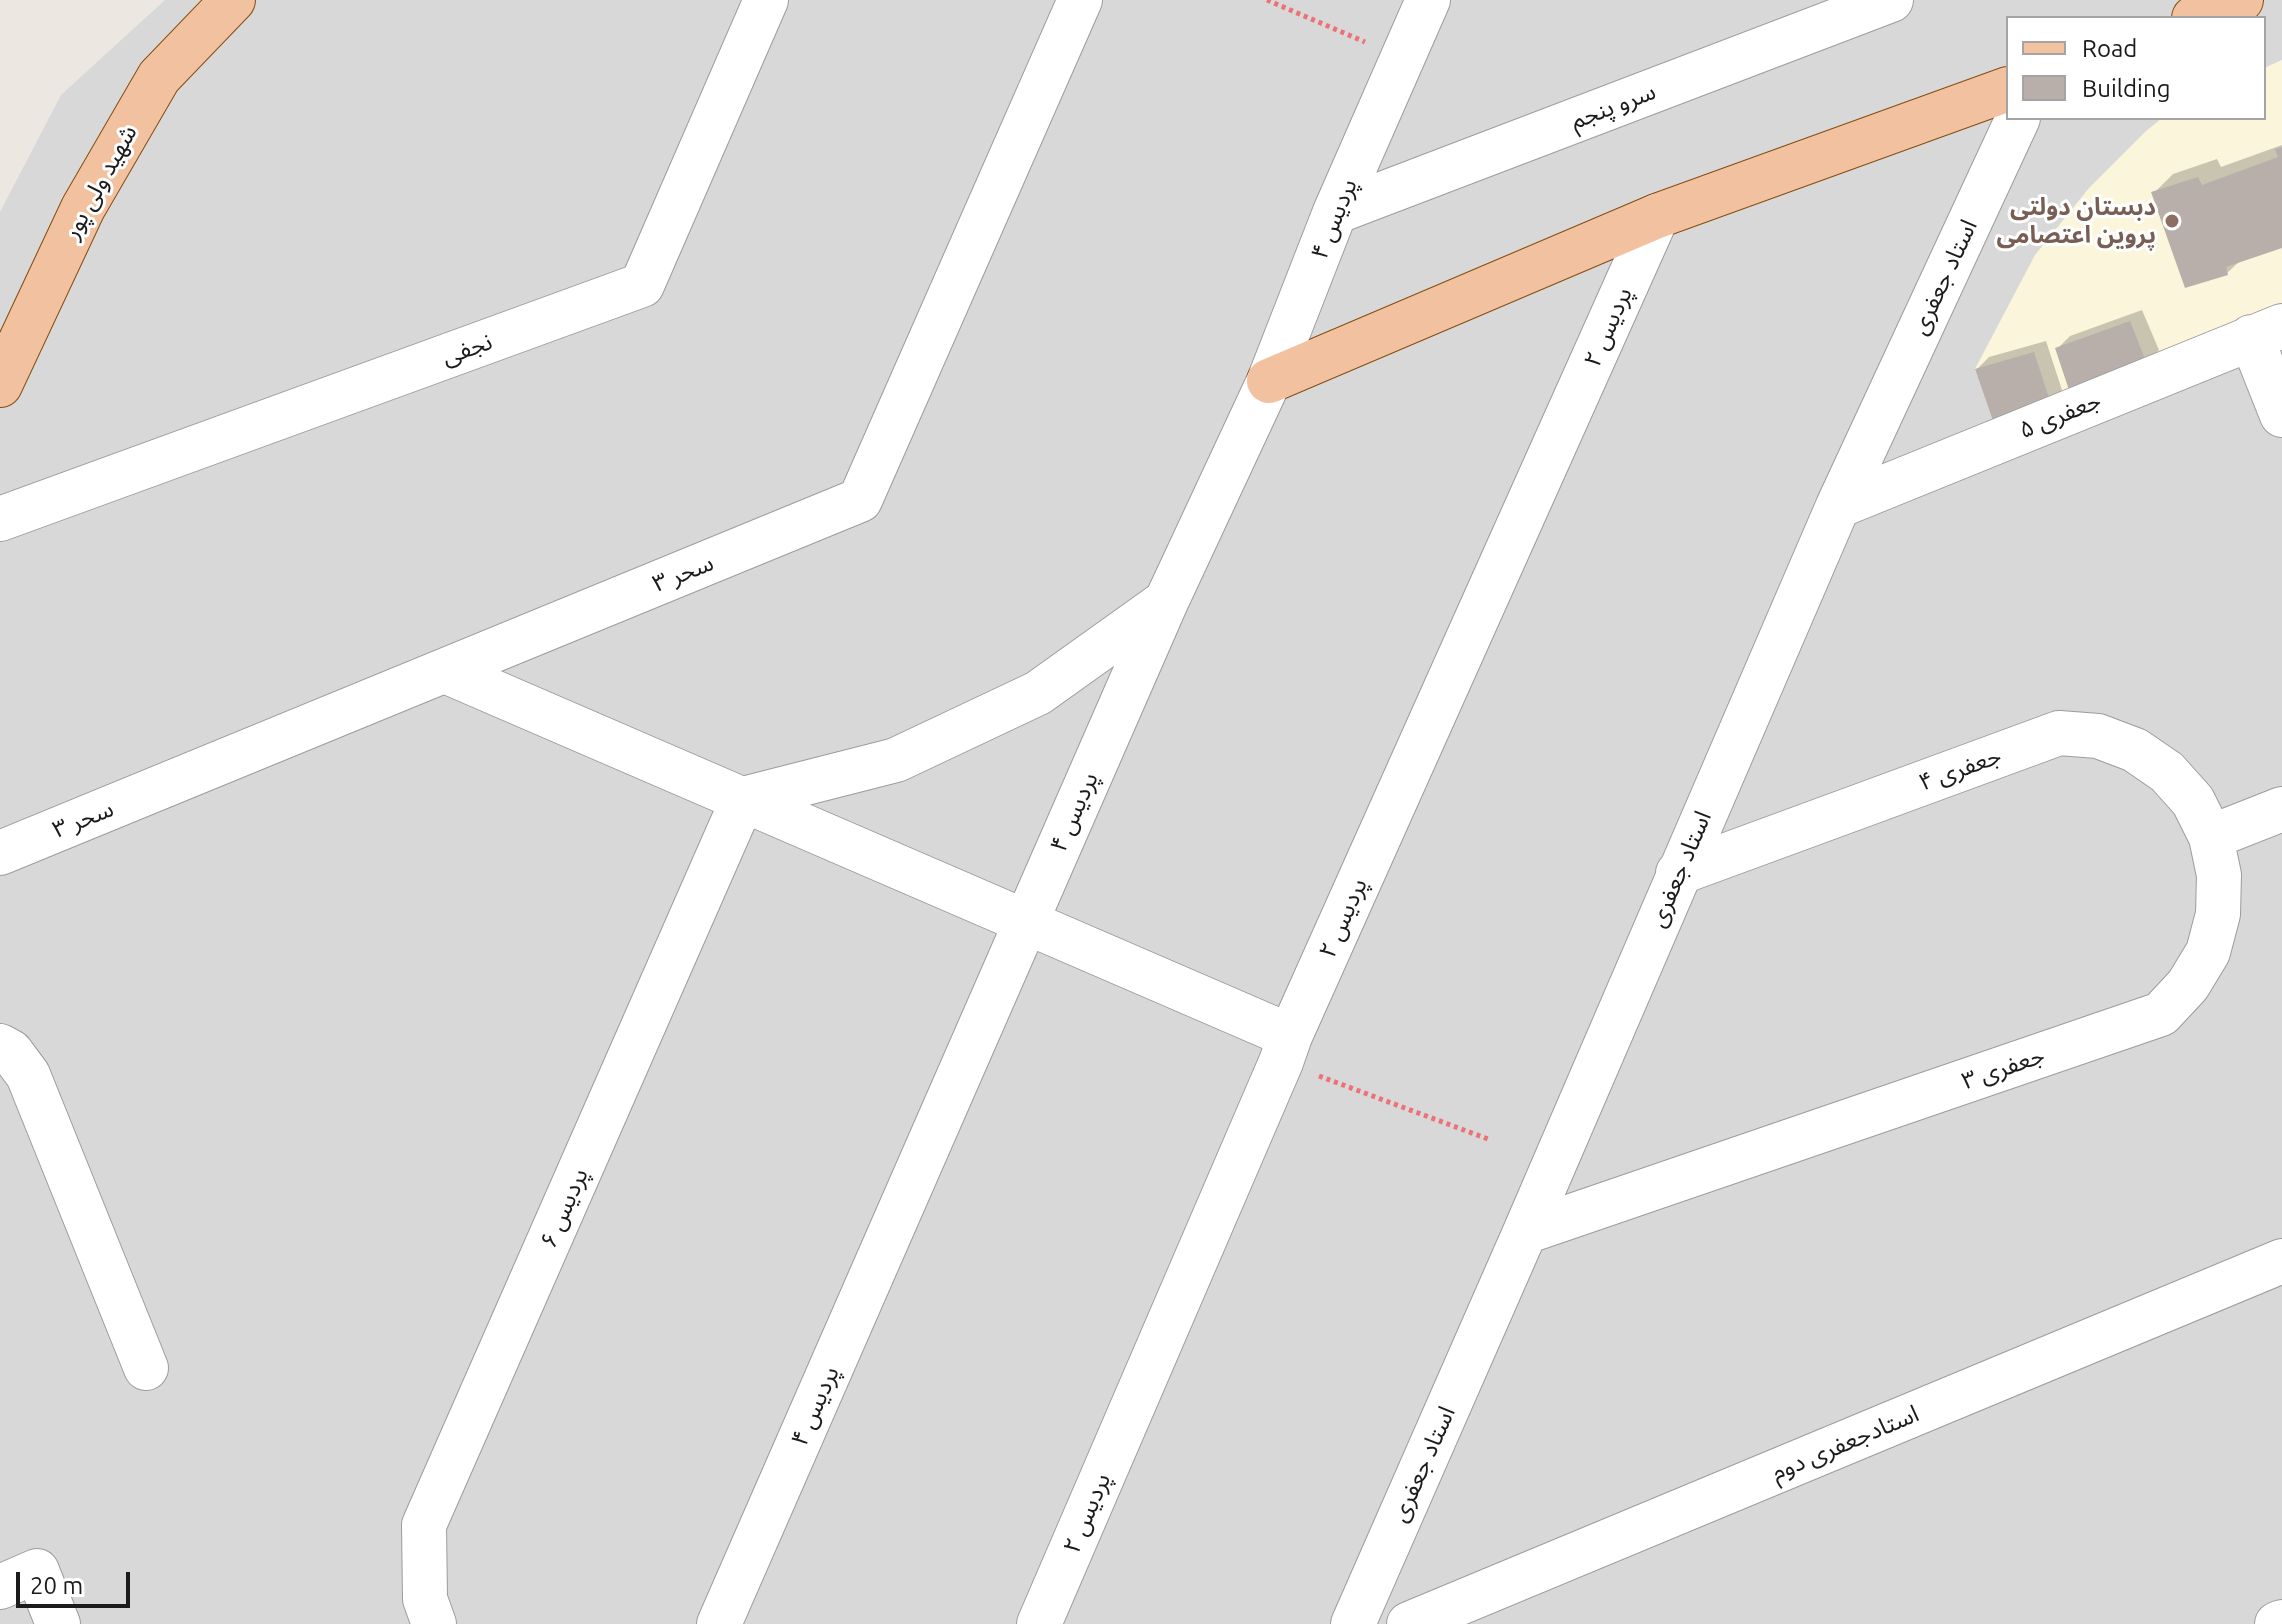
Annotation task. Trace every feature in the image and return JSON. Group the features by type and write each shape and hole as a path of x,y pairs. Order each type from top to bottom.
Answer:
{"main road":[{"name":"شهید ولی پور","path":"0,385 83,208 159,77 233,0"},
{"path":"2199,16 2241,0"},
{"path":"1269,381 1657,216 2006,90"}],"street":[{"name":"نجفی","path":"0,519 642,285 766,0"},
{"name":"سحر ۳","path":"0,853 860,500 1080,0"},
{"name":"پردیس ۴","path":"719,1624 1166,602 1269,381 1335,212 1428,0"},
{"name":"سرو پنجم","path":"1335,212 1891,0"},
{"name":"استاد جعفری","path":"1353,1624 1838,506 2017,120"},
{"name":"پردیس ۲","path":"1039,1624 1285,1049 1657,216"},
{"name":"جعفری ۵","path":"1838,506 2266,331"},
{"path":"2266,331 2282,415"},
{"path":"743,799 896,760 967,727 1038,693 1166,602"},
{"path":"445,671 1026,922 1285,1049"},
{"name":"جعفری ۴","path":"1678,873 2059,733 2098,736 2135,750 2167,772 2193,801 2211,837"},
{"name":"پردیس ۶","path":"434,1624 425,1599 424,1525 743,799"},
{"path":"2211,837 2282,809"},
{"name":"جعفری ۳","path":"1525,1232 2161,1014 2188,985 2208,952 2219,901 2219,875 2211,837"},
{"path":"0,1046 11,1052 28,1075 146,1368"},
{"name":"استادجعفری دوم","path":"1409,1624 2282,1261"},
{"path":"0,1587 37,1571 58,1624"}],"path":[{"path":"1267,0 1403,58"},
{"path":"1285,1049 1488,1139"}],"shaded area":[{"path":"165,0 2282,0 2282,1624 0,1624 0,212 61,95"},
{"name":"دبستان دولتی پروین اعتصامی","path":"2282,60 2282,309 1995,427 1975,369 2035,255 2089,188 2160,120 2266,120 2266,67"}],"building":[{"path":"2282,147 2282,248 2226,267 2228,275 2185,288 2151,192 2198,177 2202,185 2278,157 2275,149"},
{"path":"2130,321 2147,364 2071,396 2055,348"},
{"path":"2034,352 2051,404 1995,427 1975,369"}],"place":[{"name":"دبستان دولتی پروین اعتصامی","path":"2172,221"}]}
